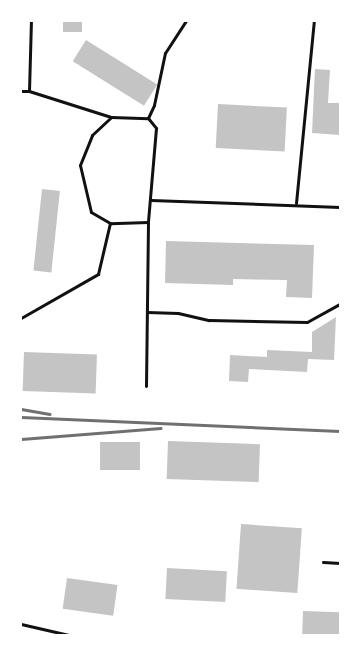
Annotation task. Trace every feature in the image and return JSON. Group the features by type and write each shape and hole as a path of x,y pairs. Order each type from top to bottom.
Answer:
{"lane":[{"path":"29,91 31,21"},
{"path":"148,118 165,53 186,21"},
{"path":"296,203 314,21"},
{"path":"21,91 29,91 111,117 148,118 156,128 148,222 146,386"},
{"path":"111,117 92,135 80,164 91,212 110,223 148,222"},
{"path":"151,200 296,203 340,207"},
{"path":"21,318 98,274 110,223"},
{"path":"147,312 178,312 209,320 307,322 340,304"},
{"path":"323,562 340,563"},
{"path":"21,624 69,635"}],"building":[{"path":"63,21 82,21 82,32 63,32"},
{"path":"86,40 157,85 144,106 73,61"},
{"path":"315,69 330,70 328,103 340,103 340,135 312,133"},
{"path":"218,104 287,108 285,152 216,148"},
{"path":"42,189 60,191 51,272 33,271"},
{"path":"166,241 314,245 312,298 286,297 287,280 233,279 233,285 165,283"},
{"path":"336,317 334,360 308,359 307,372 249,369 248,382 229,381 230,355 267,357 267,350 312,352 312,332"},
{"path":"24,352 97,355 96,394 23,391"},
{"path":"168,441 260,444 259,482 167,479"},
{"path":"100,442 140,442 140,470 100,470"},
{"path":"241,524 302,528 297,593 236,589"},
{"path":"167,568 227,571 225,602 165,599"},
{"path":"67,578 118,585 113,616 63,609"},
{"path":"303,611 340,612 339,635 302,635"}],"railway":[{"path":"21,409 50,414"},
{"path":"21,417 340,431"},
{"path":"21,439 161,428"}]}
